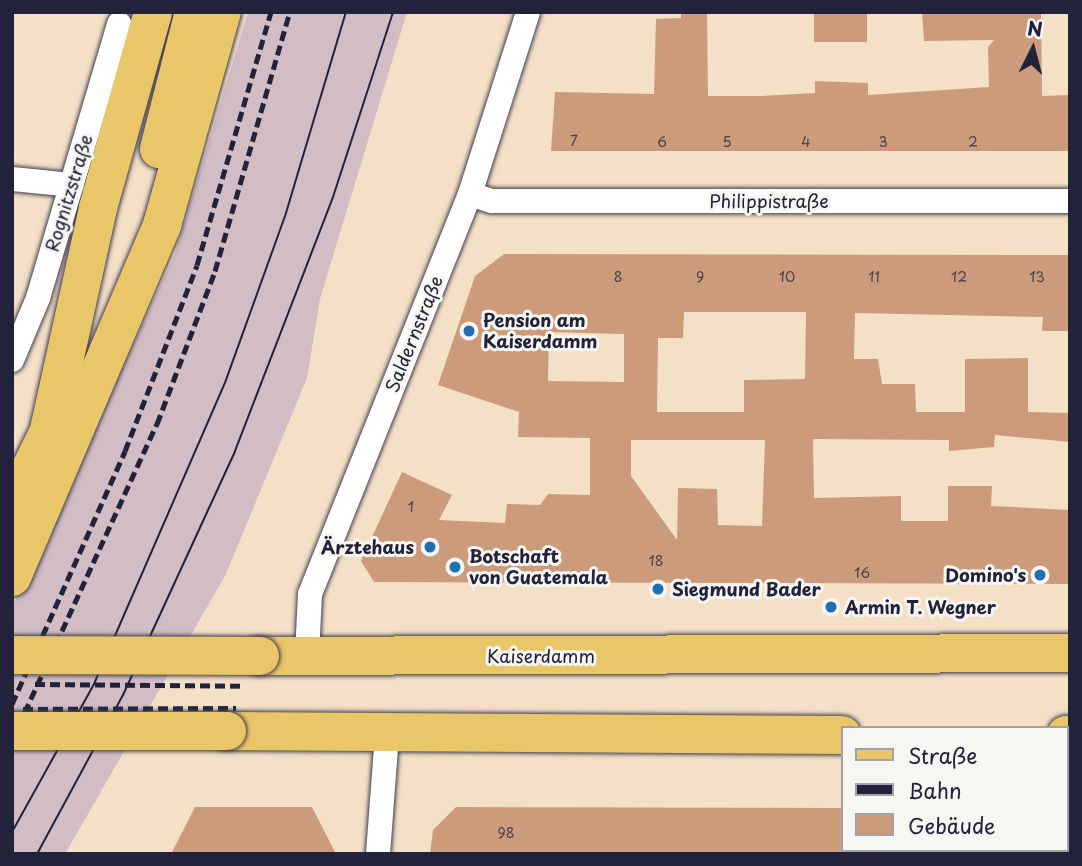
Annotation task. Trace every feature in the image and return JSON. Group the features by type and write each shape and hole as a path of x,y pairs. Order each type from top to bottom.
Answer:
{"main road":[{"path":"12,506 47,439 125,252 162,141 194,12"},
{"path":"12,577 162,225 222,12"},
{"path":"47,439 98,208 136,18"},
{"name":"Kaiserdamm","path":"12,655 1070,653"},
{"path":"12,731 841,735"}],"street":[{"name":"Saldernstraße","path":"307,654 310,594 470,194 528,12"},
{"name":"Rognitzstraße","path":"12,360 72,184 136,18"},
{"path":"12,179 72,184"},
{"name":"Philippistraße","path":"470,194 492,201 1070,201"},
{"path":"378,854 387,734"}],"shaded area":[{"path":"248,12 407,12 320,299 307,378 226,574 65,854 12,854 12,607 175,254"}],"building":[{"path":"681,12 707,12 708,96 762,96 815,93 815,81 868,83 868,95 989,87 988,47 994,40 924,41 922,12 1041,12 1042,96 1070,95 1070,151 551,151 555,92 654,94 656,19 681,18"},
{"path":"814,12 867,12 867,42 814,42"},
{"path":"504,254 1070,255 1070,331 1042,331 1043,317 855,313 854,359 878,359 882,384 915,384 916,412 965,412 965,359 1028,358 1028,412 1070,413 1070,442 995,435 994,447 949,451 949,440 813,439 814,498 901,496 901,521 948,521 948,486 992,486 991,506 1070,510 1070,584 374,582 361,561 402,472 452,495 439,520 505,523 507,504 540,505 548,494 590,495 590,438 518,437 519,412 438,385 475,276","holes":["684,312 806,312 805,379 744,380 744,412 657,412 658,338 683,338","549,332 624,334 624,382 548,381","631,440 765,440 762,526 718,525 717,489 678,488 677,540 631,476"]},
{"path":"195,807 312,807 336,854 171,854"},
{"path":"456,807 841,808 842,854 430,854 433,830"}],"tram line":[{"path":"12,832 94,684 226,380 286,213 346,12"},
{"path":"37,854 123,695 235,451 333,197 393,12"}],"railway":[{"path":"12,704 125,451 197,265 271,12"},
{"path":"12,740 157,424 215,271 290,12"},
{"path":"35,684 245,686"},
{"path":"23,709 236,708"}],"place":[{"name":"Pension am Kaiserdamm","path":"469,331"},
{"name":"Ärztehaus","path":"430,547"},
{"name":"Botschaft von Guatemala","path":"455,567"},
{"name":"Domino's","path":"1040,575"},
{"name":"Siegmund Bader","path":"658,589"},
{"name":"Armin T. Wegner","path":"831,607"}]}
